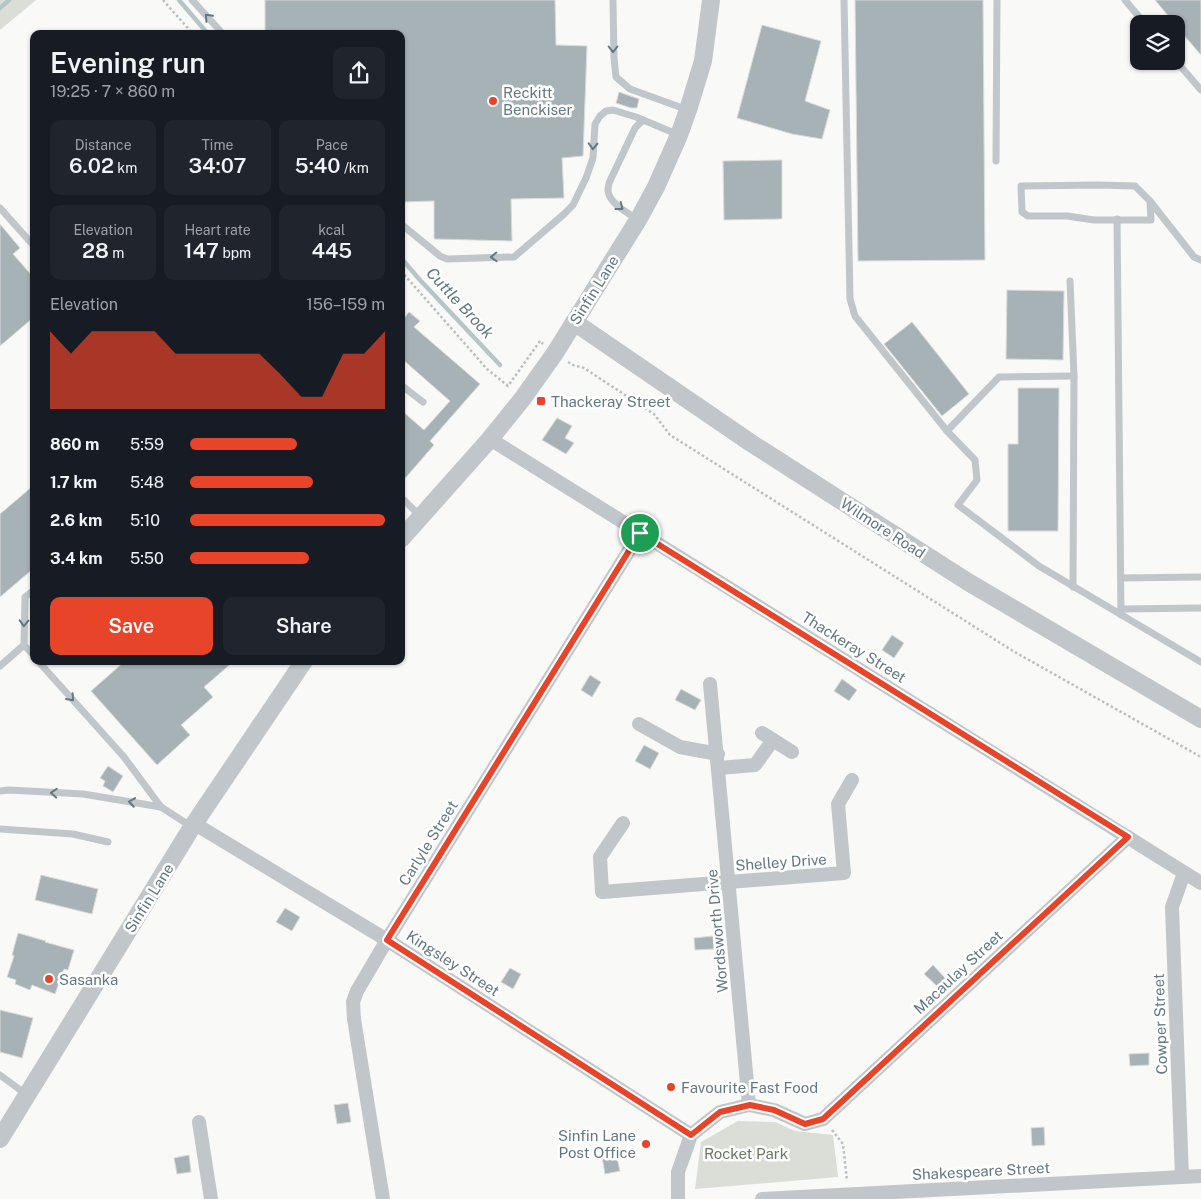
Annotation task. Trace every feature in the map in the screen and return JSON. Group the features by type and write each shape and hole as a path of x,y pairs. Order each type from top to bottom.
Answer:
{"street":[{"name":"Sinfin Lane","path":"405,535 490,439 523,398 555,353 638,220 656,187 688,110 703,61 712,0"},
{"name":"Wilmore Road","path":"574,322 751,443 968,582 1201,719"},
{"name":"Thackeray Street","path":"490,439 1201,883"},
{"name":"Carlyle Street","path":"383,1199 354,1019 353,1002 357,991 640,533"},
{"name":"Sinfin Lane","path":"0,1139 194,825 301,665"},
{"name":"Wordsworth Drive","path":"710,684 750,1105"},
{"path":"639,724 680,747 718,761 755,765 767,737 792,752"},
{"name":"Shelley Drive","path":"623,823 600,857 602,892 844,873 838,804 852,780"},
{"name":"Kingsley Street","path":"194,825 387,940 691,1135"},
{"name":"Macaulay Street","path":"750,1105 774,1110 805,1124 823,1119 1128,837"},
{"name":"Cowper Street","path":"1182,1177 1172,907 1184,873"},
{"path":"678,1199 678,1172 691,1135 720,1112 750,1105"},
{"path":"199,1122 211,1199"},
{"name":"Shakespeare Street","path":"762,1199 1201,1176"}],"lane":[{"path":"192,0 219,30"},
{"path":"613,0 616,77 630,88 688,110"},
{"path":"844,0 850,299 856,316 947,431 975,460 977,480 958,505 1039,566 1073,587 1121,612 1201,662"},
{"path":"996,161 997,0"},
{"path":"1125,0 1138,15"},
{"path":"1184,70 1201,90"},
{"path":"405,227 440,256 447,259 514,257 573,205 593,158 595,124 606,111 613,110 679,134"},
{"path":"638,220 617,206 608,191 609,182 635,128 643,120"},
{"path":"1150,201 1152,220 1094,220 1067,216 1028,216 1022,212 1021,186 1135,186 1150,201 1194,257 1201,260"},
{"path":"0,208 30,242"},
{"path":"1117,219 1121,612"},
{"path":"1070,281 1074,376 1073,587"},
{"path":"947,431 999,377 1074,376"},
{"path":"405,388 423,402"},
{"path":"405,501 421,517"},
{"path":"1121,578 1201,577"},
{"path":"30,593 25,597 24,645 30,652"},
{"path":"1121,612 1201,608"},
{"path":"0,666 24,645"},
{"path":"42,665 124,757 161,806"},
{"path":"0,791 83,794 161,806 194,825"},
{"path":"0,828 73,834 108,842"},
{"path":"0,1075 28,1095"}],"path":[{"path":"163,0 189,30"},
{"path":"405,276 487,369 508,386 540,341 573,365 584,368 654,414 670,435 1013,652 1201,757"},
{"path":"823,1119 843,1144 847,1194"}],"green space":[{"path":"0,0 36,0 0,30"},
{"name":"Rocket Park","path":"738,1121 775,1122 795,1131 833,1135 838,1177 695,1189 701,1142"}],"building":[{"name":"Reckitt Benckiser","path":"265,0 555,0 556,45 587,46 583,156 562,158 564,198 511,199 512,241 434,239 434,201 405,202 405,30 265,30"},
{"path":"855,0 983,0 985,260 858,261"},
{"path":"1155,0 1201,0 1201,55 1185,36 1185,15 1168,15"},
{"path":"762,25 821,41 805,101 830,110 822,139 792,134 737,118"},
{"path":"619,92 639,99 637,108 616,103"},
{"path":"782,160 782,219 724,220 723,161"},
{"path":"0,224 20,248 13,254 30,273 30,320 0,346"},
{"path":"1007,290 1064,291 1063,360 1006,359"},
{"path":"409,312 420,321 414,327 480,384 430,441 434,445 405,478 405,413 424,430 450,401 405,362 405,317"},
{"path":"912,322 969,394 942,416 884,344"},
{"path":"1018,388 1059,388 1058,531 1008,531 1008,444 1018,444"},
{"path":"557,418 572,426 565,438 574,443 566,454 542,440"},
{"path":"30,488 30,571 0,597 0,514"},
{"path":"892,635 904,643 894,658 882,650"},
{"path":"120,665 229,665 204,687 213,697 181,725 190,735 157,765 91,691"},
{"path":"590,675 601,682 592,697 581,690"},
{"path":"842,679 857,690 849,701 834,691"},
{"path":"681,689 701,700 695,710 675,700"},
{"path":"644,745 659,753 650,769 635,761"},
{"path":"108,766 123,776 113,792 103,786 105,781 100,778"},
{"path":"41,875 98,889 92,914 35,900"},
{"path":"285,908 300,917 292,931 276,922"},
{"path":"18,933 74,950 68,970 64,969 55,994 32,985 30,990 15,984 16,980 7,977 14,956 12,955"},
{"path":"713,936 714,949 695,950 694,938"},
{"path":"933,965 946,979 938,987 924,974"},
{"path":"510,968 521,974 513,989 501,982"},
{"path":"0,1010 33,1018 22,1058 0,1052"},
{"path":"1149,1053 1149,1065 1130,1066 1129,1054"},
{"path":"348,1103 351,1122 337,1124 334,1105"},
{"path":"1044,1127 1045,1145 1032,1146 1031,1128"},
{"path":"616,1154 620,1171 605,1174 602,1157"},
{"path":"189,1155 191,1172 177,1174 174,1158"}],"waterway":[{"name":"Cuttle Brook","path":"0,8 9,0"},
{"name":"Cuttle Brook","path":"179,0 205,30"},
{"name":"Cuttle Brook","path":"405,263 500,365"}],"place":[{"name":"Reckitt Benckiser","path":"493,101"},
{"name":"Thackeray Street","path":"541,401"},
{"name":"Sasanka","path":"49,979"},
{"name":"Favourite Fast Food","path":"671,1087"},
{"name":"Sinfin Lane Post Office","path":"646,1144"}],"route":[{"path":"640,533 1128,837 823,1119 805,1124 774,1110 750,1105 720,1112 691,1135 387,940 640,533"}]}
